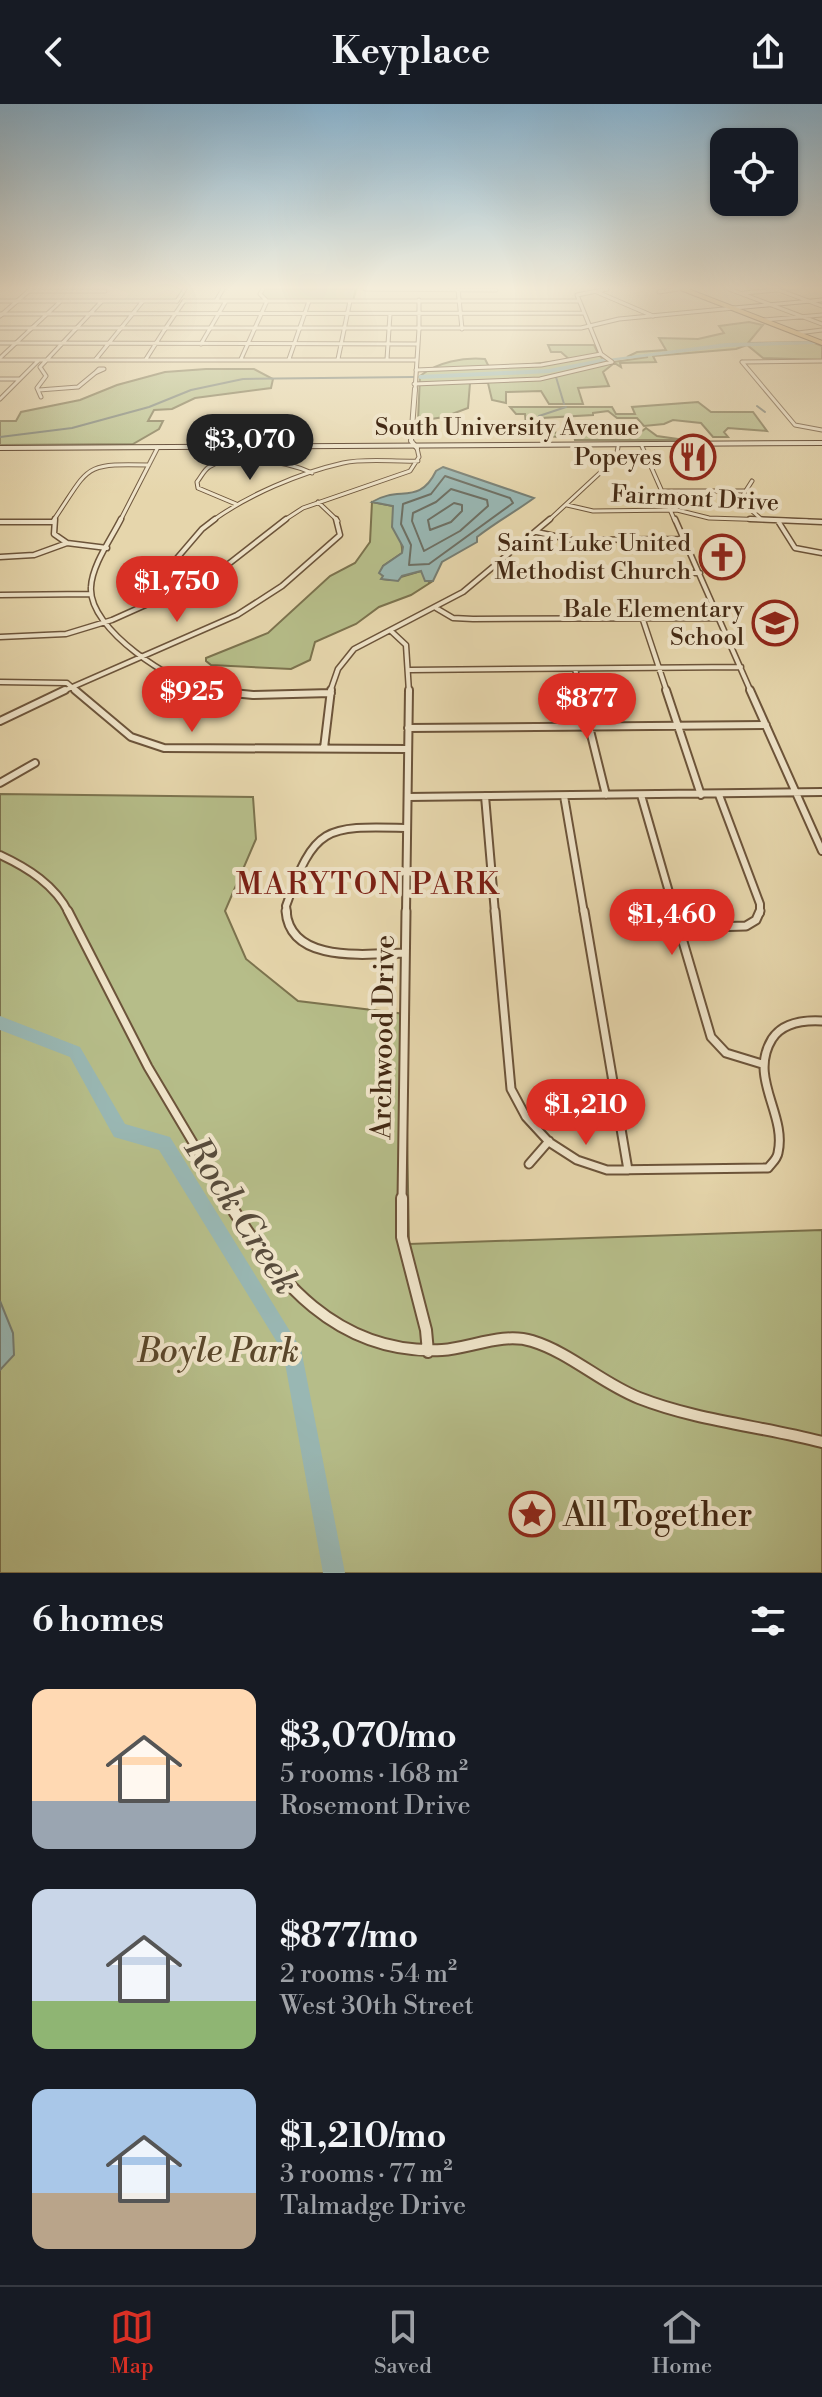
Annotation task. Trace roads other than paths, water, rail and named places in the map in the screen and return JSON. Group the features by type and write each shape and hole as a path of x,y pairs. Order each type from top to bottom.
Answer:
{"main road":[{"name":"South University Avenue","path":"0,450 822,444"},
{"name":"South University Avenue","path":"416,446 641,445"}],"street":[{"path":"416,377 586,358"},
{"path":"416,377 493,383 544,377 612,362 606,358"},
{"path":"0,359 43,364"},
{"path":"41,397 37,388 46,376 40,370 47,359"},
{"path":"0,399 36,362 47,359 416,360 411,442 416,446 418,461 410,471 397,478 318,502 279,524 232,563 178,593 104,623 60,634 0,637"},
{"path":"822,361 742,362 795,425 822,430"},
{"path":"39,390 69,389 90,381 95,373"},
{"path":"0,379 20,379"},
{"path":"641,445 721,618 822,851"},
{"path":"324,748 334,674 343,659 354,649 463,592 567,505 616,458 618,447"},
{"path":"158,448 92,577 90,594 104,623 179,681 204,691 331,693"},
{"path":"178,593 166,579 168,568 202,529 236,504 312,473 351,462 418,461"},
{"path":"236,504 198,488 197,482 209,467 231,462 286,462 312,473"},
{"path":"67,543 54,534 53,522 89,469 105,464 149,465"},
{"path":"752,481 744,491 741,502 760,518"},
{"path":"662,491 744,491"},
{"path":"0,721 71,686 257,604 330,547 340,535 340,524 318,502"},
{"name":"Fairmont Drive","path":"567,505 593,511 671,510 706,518 822,519"},
{"path":"778,521 795,548 822,553"},
{"path":"0,522 53,522"},
{"path":"537,532 572,540 684,539"},
{"path":"0,557 34,555 67,543 107,548"},
{"path":"499,564 529,573 700,573"},
{"path":"0,595 90,594"},
{"path":"638,605 701,795"},
{"path":"436,608 453,618 473,619 721,618"},
{"name":"Archwood Drive","path":"391,631 406,645 410,670 402,1237 426,1330 428,1352"},
{"path":"410,670 741,667"},
{"path":"575,669 606,795"},
{"path":"0,682 62,682 71,686 121,730 153,746 183,749 407,749"},
{"path":"408,728 766,725"},
{"path":"0,783 35,763"},
{"path":"408,797 822,792"},
{"path":"641,795 714,1043 731,1056 762,1064"},
{"path":"678,928 746,926 755,922 760,914 760,904 719,795"},
{"path":"485,796 511,1089 519,1107 549,1141 585,1164 607,1170 759,1170 774,1164 779,1155 780,1142 762,1064 768,1042 780,1030 797,1022 822,1021"},
{"path":"564,796 628,1170"},
{"path":"405,953 312,949 293,936 284,913 303,861 321,837 346,828 407,828"},
{"path":"0,855 26,867 62,898 148,1067 255,1247 274,1274 321,1316 360,1337 396,1348 428,1352 458,1349 499,1338 531,1340 610,1386 652,1403 675,1411 822,1442"},
{"path":"529,1164 549,1141"}],"water":[{"path":"443,467 534,498 477,537 477,542 442,562 433,581 425,581 421,571 402,576 398,581 381,579 383,576 379,573 383,566 402,553 403,547 392,527 393,506 372,502 382,497 415,492"},
{"path":"0,1301 13,1333 14,1355 0,1370"}],"waterway":[{"path":"611,359 623,358"},
{"path":"420,377 549,371 606,360"},
{"path":"0,437 72,428 149,407 191,390 243,379 413,377"},
{"path":"556,377 564,404"},
{"path":"757,406 765,412"},
{"path":"524,434 533,427 539,416 566,407"},
{"name":"Rock Creek","path":"0,1023 75,1052 120,1131 164,1143 292,1349 334,1573"}],"place":[{"name":"Popeyes","path":"693,457"},
{"name":"Saint Luke United Methodist Church","path":"722,557"},
{"name":"Bale Elementary School","path":"775,623"},
{"name":"All Together","path":"532,1514"}],"district":[{"name":"MARYTON PARK","path":"368,884"}],"park label":[{"name":"Boyle Park","path":"218,1350"}]}
